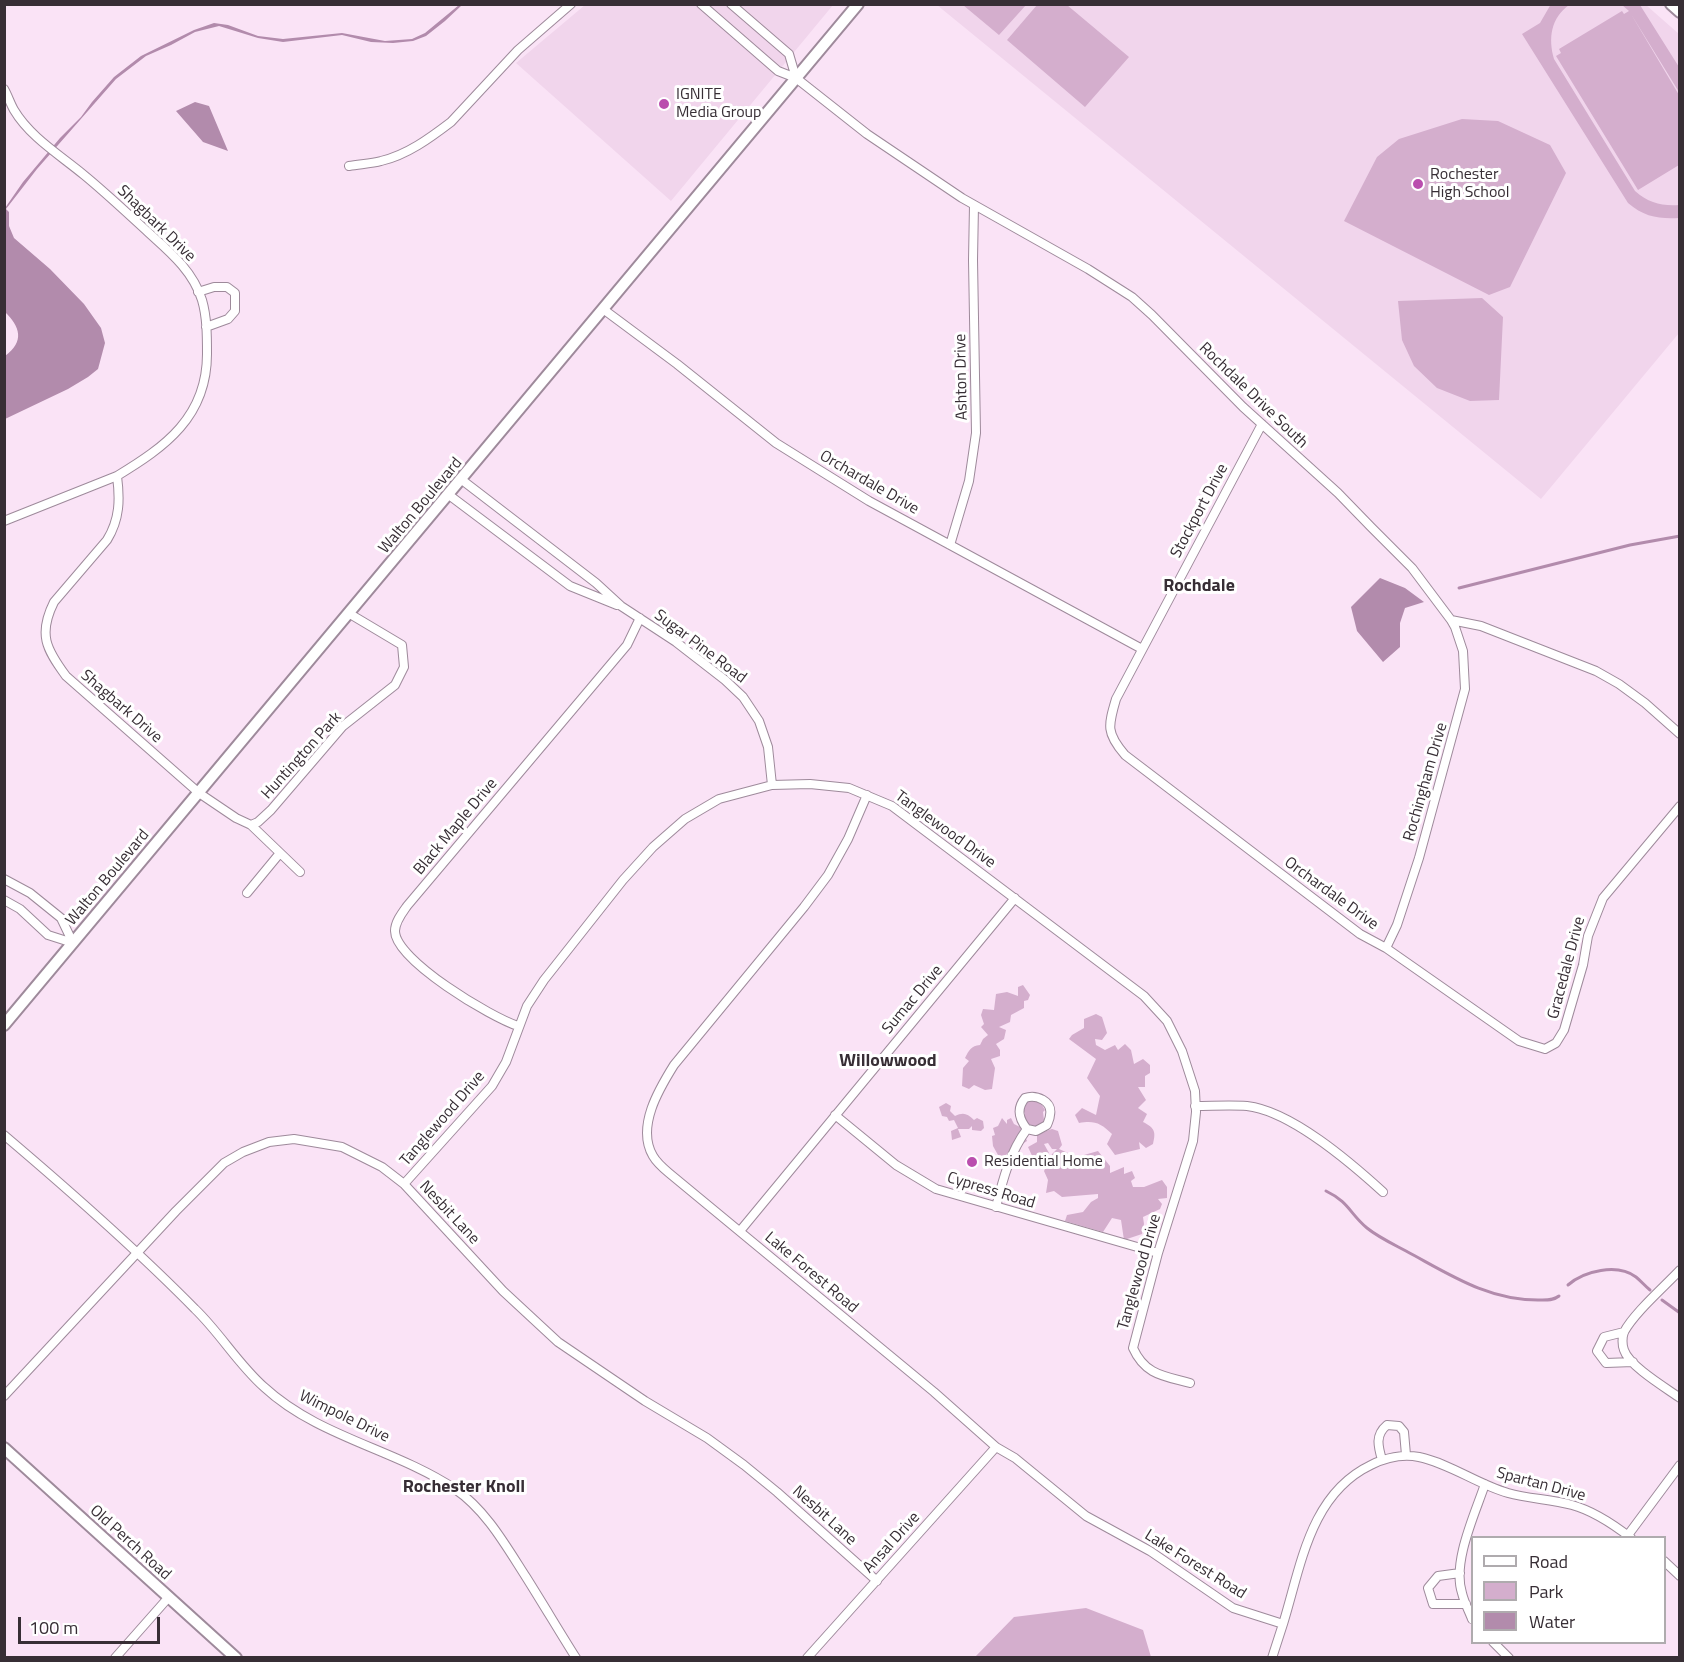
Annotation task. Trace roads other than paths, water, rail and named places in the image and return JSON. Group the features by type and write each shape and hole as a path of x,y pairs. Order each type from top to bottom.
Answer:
{"main road":[{"name":"Walton Boulevard","path":"4,1025 858,4"},
{"name":"Old Perch Road","path":"4,1448 236,1658"}],"street":[{"path":"348,166 381,161 417,146 464,108 518,50 572,4"},
{"name":"Rochdale Drive South","path":"701,4 778,71 796,78 867,134 974,205 1088,269 1132,297 1262,424 1338,493 1412,568 1451,620"},
{"path":"731,4 789,54 796,78"},
{"name":"Shagbark Drive","path":"4,89 14,110 32,133 85,176 178,259 190,276 201,299 206,327 207,364 203,385 190,417 154,453 117,476 120,498 114,529 54,602 45,626 45,640 52,657 66,676 200,793"},
{"name":"Ashton Drive","path":"950,545 969,481 976,433 974,205"},
{"path":"198,292 214,287 227,287 235,293 235,311 228,319 206,327"},
{"name":"Orchardale Drive","path":"603,309 677,364 776,443 869,501 1142,649"},
{"name":"Stockport Drive","path":"1114,742 1109,731 1109,721 1116,699 1262,424"},
{"path":"4,521 117,476"},
{"name":"Sugar Pine Road","path":"462,480 596,583 621,606 684,648 743,697 759,721 768,747 772,786"},
{"name":"Sugar Pine Road","path":"449,495 570,586 621,606"},
{"name":"Huntington Park","path":"251,825 271,810 343,726 395,685 404,667 402,645 350,614"},
{"name":"Black Maple Drive","path":"518,1026 504,1022 481,1010 425,970 398,942 395,931 399,918 407,906 627,645 640,618"},
{"path":"1451,620 1481,626 1596,671 1645,703 1680,734"},
{"name":"Rochingham Drive","path":"1386,948 1397,925 1419,858 1466,689 1463,651 1451,620"},
{"name":"Orchardale Drive","path":"1114,742 1125,755 1360,934 1386,948 1519,1041 1545,1048"},
{"name":"Tanglewood Drive","path":"404,1184 492,1086 506,1062 527,1006 544,980 623,880 653,847 685,819 719,799 772,786 810,784 849,788 892,806 1144,996 1167,1021 1195,1091 1193,1141 1158,1253 1133,1348 1138,1361 1157,1375 1190,1383"},
{"path":"200,793 236,818 251,825 300,872"},
{"name":"Lake Forest Road","path":"867,795 848,839 828,875 785,933 674,1065 653,1103 647,1136 651,1153 657,1162 934,1392 996,1447 1015,1458 1086,1516 1150,1551 1233,1608 1282,1624"},
{"name":"Gracedale Drive","path":"1545,1048 1556,1043 1564,1030 1583,965 1588,936 1604,898 1680,806"},
{"path":"247,893 280,854"},
{"path":"4,879 30,893 61,918 74,943"},
{"name":"Sumac Drive","path":"740,1231 1015,898"},
{"path":"4,900 20,909 48,934 74,943"},
{"path":"1036,1096 1050,1108 1051,1114 1047,1125 1036,1131 1027,1129 1020,1119 1019,1110 1025,1098 1036,1096"},
{"path":"1195,1106 1248,1106 1275,1114 1310,1134 1383,1192"},
{"name":"Cypress Road","path":"835,1115 896,1165 936,1189 1158,1253"},
{"path":"996,1207 1004,1174 1020,1137 1027,1129"},
{"name":"Wimpole Drive","path":"4,1134 67,1188 210,1324 264,1388 294,1410 315,1421 412,1464 456,1490 479,1511 500,1536 576,1658"},
{"name":"Nesbit Lane","path":"4,1396 176,1211 224,1163 243,1152 269,1142 294,1139 342,1147 382,1167 404,1184 503,1291 558,1342 645,1401 707,1438 744,1465 877,1581"},
{"path":"1680,1270 1624,1332 1622,1339 1624,1352 1633,1362 1680,1398"},
{"path":"1624,1332 1604,1337 1597,1351 1606,1363 1633,1362"},
{"path":"1382,1460 1378,1442 1379,1434 1387,1425 1399,1426 1404,1432 1407,1455"},
{"name":"Ansal Drive","path":"807,1658 996,1447"},
{"name":"Spartan Drive","path":"1282,1624 1306,1545 1320,1512 1345,1480 1382,1460 1407,1455 1433,1461 1509,1494 1574,1505 1598,1515 1630,1536"},
{"path":"1630,1536 1680,1465"},
{"path":"1471,1615 1461,1591 1462,1553 1485,1484"},
{"path":"1666,1562 1680,1576"},
{"path":"1460,1573 1438,1576 1428,1588 1433,1604 1466,1604"},
{"path":"115,1658 168,1598"},
{"path":"1272,1658 1282,1624"},
{"path":"1495,1644 1509,1658"}],"water":[{"path":"459,5 462,5 426,36 413,41 393,43 371,42 342,35 283,42 258,38 219,26 195,32 146,56 116,79 37,169 6,209 9,212 9,226 14,238 50,269 84,304 101,328 105,343 98,369 68,389 5,419 5,356 16,345 18,334 14,323 5,312 5,208 23,182 114,77 141,56 194,30 214,23 228,25 258,36 283,39 342,33 385,41 412,39 425,33"},
{"path":"195,102 209,106 228,151 203,142 176,111"},
{"path":"1380,578 1405,588 1424,602 1405,608 1400,623 1400,647 1383,662 1357,631 1351,607"}],"waterway":[{"path":"1459,588 1630,545 1680,536"},
{"path":"1326,1191 1340,1199 1361,1223 1376,1234 1469,1284 1485,1291 1519,1299 1549,1300 1559,1296"},
{"path":"1568,1285 1583,1276 1601,1270 1620,1270 1636,1277 1650,1290"},
{"path":"1662,1300 1680,1313"}],"place":[{"name":"IGNITE Media Group","path":"664,104"},
{"name":"Rochester High School","path":"1418,184"},
{"name":"Residential Home","path":"972,1162"}],"district":[{"name":"Rochdale","path":"1199,587"},
{"name":"Willowwood","path":"888,1062"},
{"name":"Rochester Knoll","path":"464,1488"}]}
